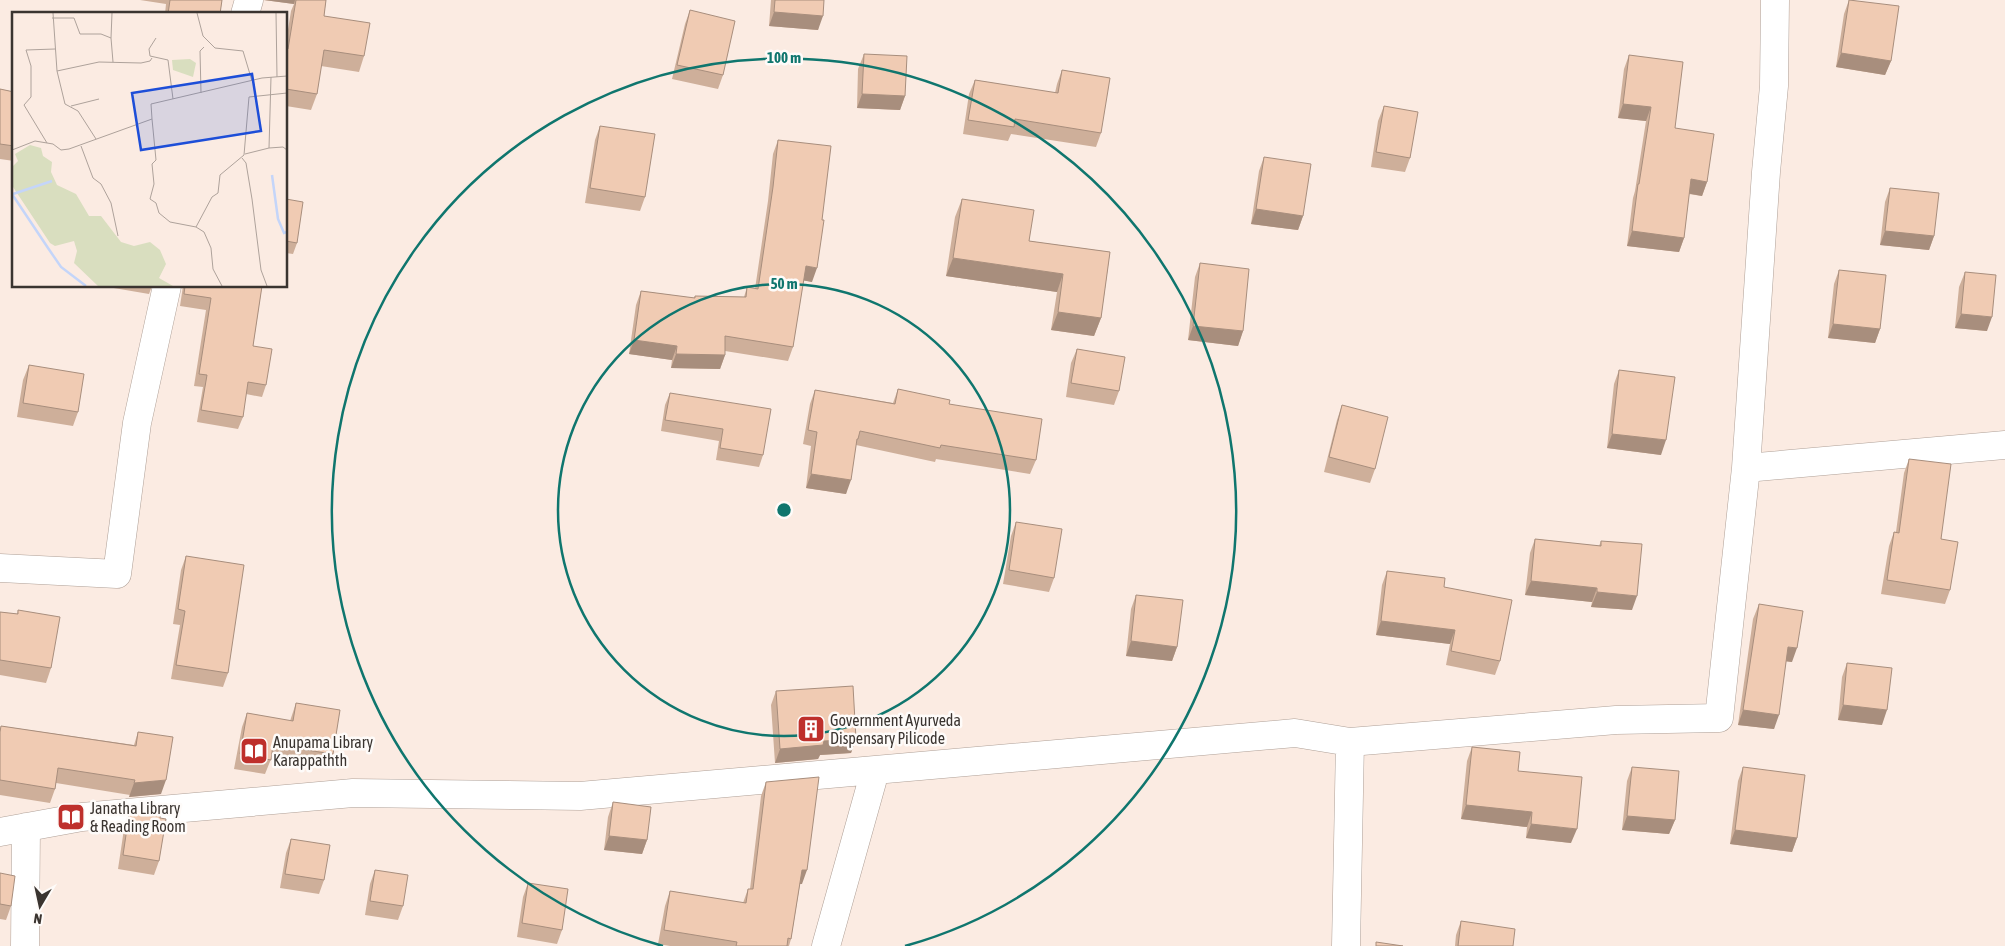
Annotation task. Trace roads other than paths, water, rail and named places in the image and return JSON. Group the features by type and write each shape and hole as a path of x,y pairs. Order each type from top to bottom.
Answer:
{"street":[{"path":"0,832 82,817 353,793 580,796 1295,733 1350,742 1616,720 1719,718 1746,468 1766,172 1774,86 1775,0"},
{"path":"0,568 117,574 137,423 167,288"},
{"path":"1746,468 2005,445"},
{"path":"1346,946 1350,742"},
{"path":"826,946 875,771"},
{"path":"25,946 26,827"}],"place":[{"name":"Government Ayurveda Dispensary Pilicode","path":"811,729"},
{"name":"Anupama Library Karappathth","path":"254,751"},
{"name":"Janatha Library & Reading Room","path":"71,817"}]}
